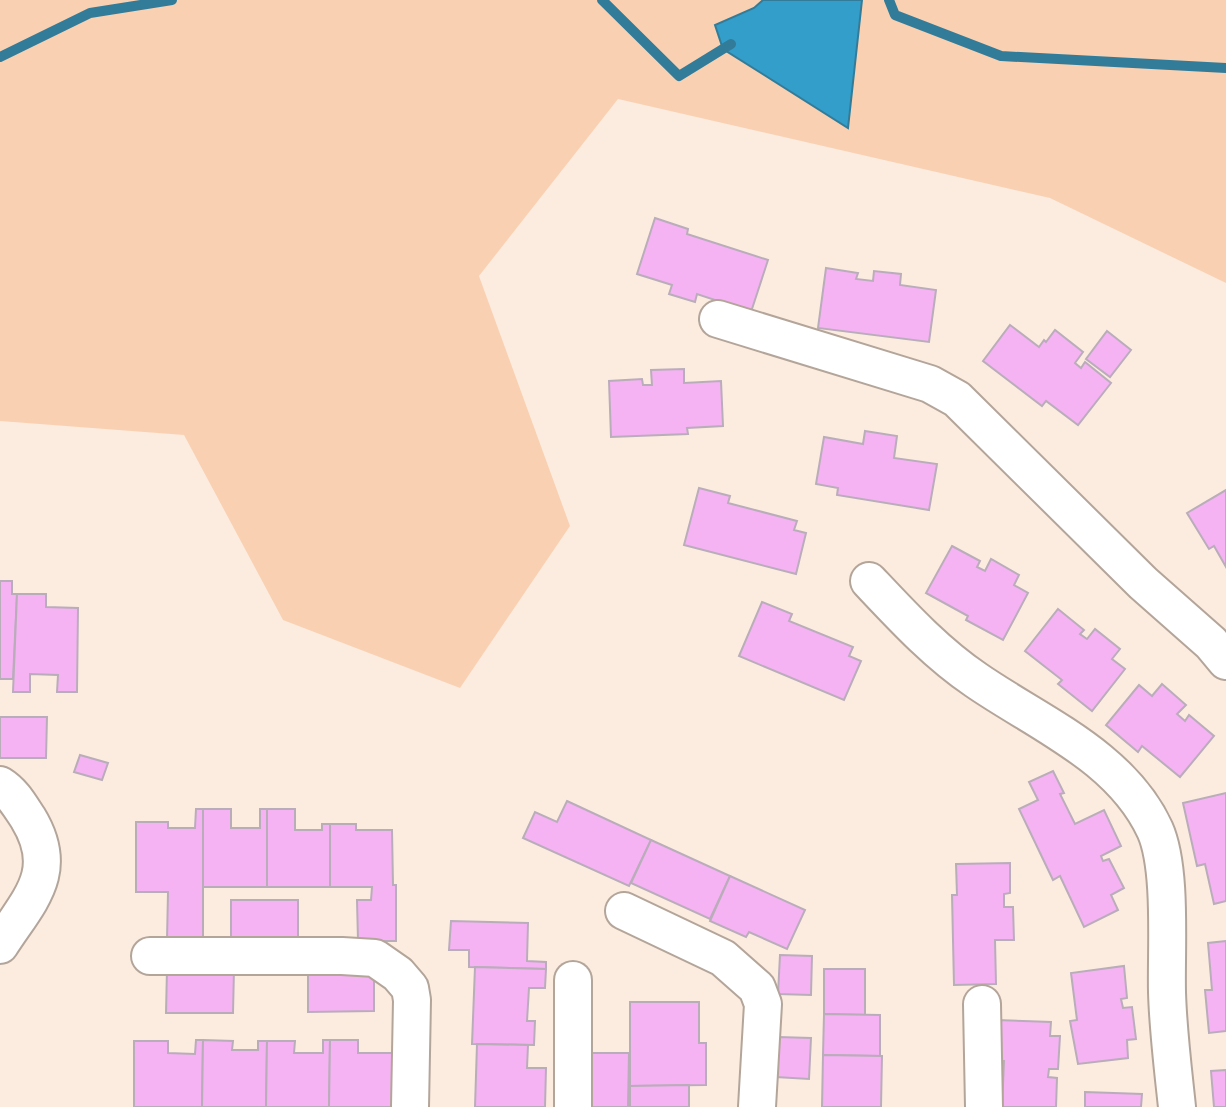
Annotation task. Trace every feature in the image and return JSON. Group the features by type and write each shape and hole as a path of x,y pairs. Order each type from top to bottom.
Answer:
{"street":[{"path":"718,319 930,384 957,399 1143,583 1211,643 1226,661"},
{"path":"869,581 974,679 1061,733 1096,759 1131,795 1155,830 1165,880 1167,996 1177,1107"},
{"path":"0,785 17,802 33,827 44,866 32,896 0,945"},
{"path":"624,911 723,958 757,988 763,1004 757,1107"},
{"path":"150,956 342,956 375,958 388,965 410,988 412,1000 410,1107"},
{"path":"573,980 573,1107"},
{"path":"982,1004 984,1107"}],"shaded area":[{"path":"0,0 1226,0 1226,283 1050,198 618,99 479,276 570,526 460,688 283,620 184,435 0,421"}],"water":[{"path":"763,0 862,0 848,128 723,49 715,25 754,8"}],"building":[{"path":"655,218 688,229 687,234 768,260 751,312 697,294 695,302 669,294 672,285 637,274"},
{"path":"826,268 858,273 856,279 873,281 874,271 901,274 900,285 936,290 929,342 818,328"},
{"path":"1010,325 1039,347 1055,330 1083,352 1075,363 1081,368 1085,362 1111,383 1078,425 1046,401 1042,406 983,361"},
{"path":"1107,331 1131,350 1110,377 1086,359"},
{"path":"684,369 684,383 721,381 723,426 687,428 688,434 611,437 609,381 642,379 643,385 652,385 651,370"},
{"path":"865,431 897,436 894,458 937,464 929,510 837,495 838,488 816,484 824,437 863,444"},
{"path":"699,488 730,496 728,503 797,521 794,530 806,533 796,574 684,545"},
{"path":"1226,490 1226,567 1214,546 1209,549 1187,513"},
{"path":"952,546 980,561 977,567 985,571 991,559 1019,575 1014,585 1028,593 1003,640 926,593"},
{"path":"0,581 12,581 12,594 17,594 13,679 0,679"},
{"path":"17,594 46,594 46,607 78,608 77,692 57,692 58,675 30,674 30,692 13,692"},
{"path":"762,602 792,614 789,621 853,647 849,656 861,661 844,700 739,656"},
{"path":"1058,609 1084,630 1080,634 1087,639 1095,629 1120,649 1112,659 1125,669 1092,711 1058,684 1062,680 1025,651"},
{"path":"1162,684 1186,705 1177,714 1185,721 1189,715 1214,736 1180,777 1142,746 1138,752 1106,725 1139,685 1152,696"},
{"path":"0,717 47,717 46,758 0,758"},
{"path":"80,755 108,763 102,780 74,772"},
{"path":"1053,771 1075,824 1104,810 1121,846 1101,856 1103,861 1109,859 1124,888 1111,895 1118,910 1084,927 1060,876 1053,880 1019,809 1038,800 1029,782"},
{"path":"1226,793 1226,901 1214,904 1205,864 1197,866 1183,803"},
{"path":"567,801 651,840 629,886 523,838 535,812 557,822"},
{"path":"196,809 203,809 203,940 167,940 168,892 136,892 136,822 168,822 168,828 195,828"},
{"path":"203,809 231,809 231,828 260,828 260,809 267,809 267,887 203,887"},
{"path":"267,809 295,809 295,830 322,830 322,824 330,824 330,887 267,887"},
{"path":"330,824 356,824 356,830 392,830 396,941 358,941 357,900 371,900 372,887 330,887"},
{"path":"651,840 730,876 710,919 631,883"},
{"path":"1010,863 1010,893 1004,894 1004,907 1013,907 1014,940 995,940 996,984 954,985 952,895 957,895 956,864"},
{"path":"730,876 805,910 787,949 749,932 746,937 710,921"},
{"path":"231,900 298,900 298,942 231,942"},
{"path":"451,921 528,923 527,961 546,962 546,969 469,967 469,950 449,950"},
{"path":"1226,941 1226,1031 1209,1033 1205,990 1212,990 1208,943"},
{"path":"780,955 812,956 811,995 778,994"},
{"path":"1124,966 1127,998 1121,999 1123,1008 1132,1007 1136,1039 1127,1040 1128,1058 1078,1064 1070,1021 1077,1020 1071,973"},
{"path":"475,967 546,969 545,988 529,988 527,1021 535,1021 534,1045 472,1044"},
{"path":"167,969 234,969 233,1013 166,1013"},
{"path":"308,969 374,969 374,1011 308,1012"},
{"path":"824,969 865,969 865,1015 824,1014"},
{"path":"630,1002 699,1002 699,1043 706,1043 706,1085 630,1086"},
{"path":"824,1014 880,1015 880,1056 823,1055"},
{"path":"996,1020 1051,1022 1050,1036 1060,1036 1058,1069 1049,1069 1048,1077 1057,1078 1056,1107 1002,1107 1004,1061 994,1061"},
{"path":"778,1037 811,1038 809,1079 776,1077"},
{"path":"196,1040 203,1040 202,1107 134,1107 134,1041 168,1041 168,1053 195,1054"},
{"path":"203,1040 233,1041 232,1050 258,1050 258,1041 267,1041 266,1107 202,1107"},
{"path":"323,1040 330,1040 329,1107 266,1107 267,1041 295,1041 294,1053 323,1053"},
{"path":"330,1040 358,1040 358,1053 392,1053 392,1107 329,1107"},
{"path":"477,1044 528,1045 527,1068 546,1068 545,1107 475,1107"},
{"path":"589,1053 629,1053 628,1107 589,1107"},
{"path":"823,1055 882,1056 881,1107 822,1107"},
{"path":"1226,1070 1226,1107 1214,1107 1211,1071"},
{"path":"689,1085 689,1107 630,1107 630,1086"},
{"path":"1085,1092 1142,1094 1141,1107 1085,1107"}],"waterway":[{"path":"0,57 90,13 172,0"},
{"path":"602,0 679,76 731,44"},
{"path":"889,0 895,15 1001,56 1226,68"}]}
